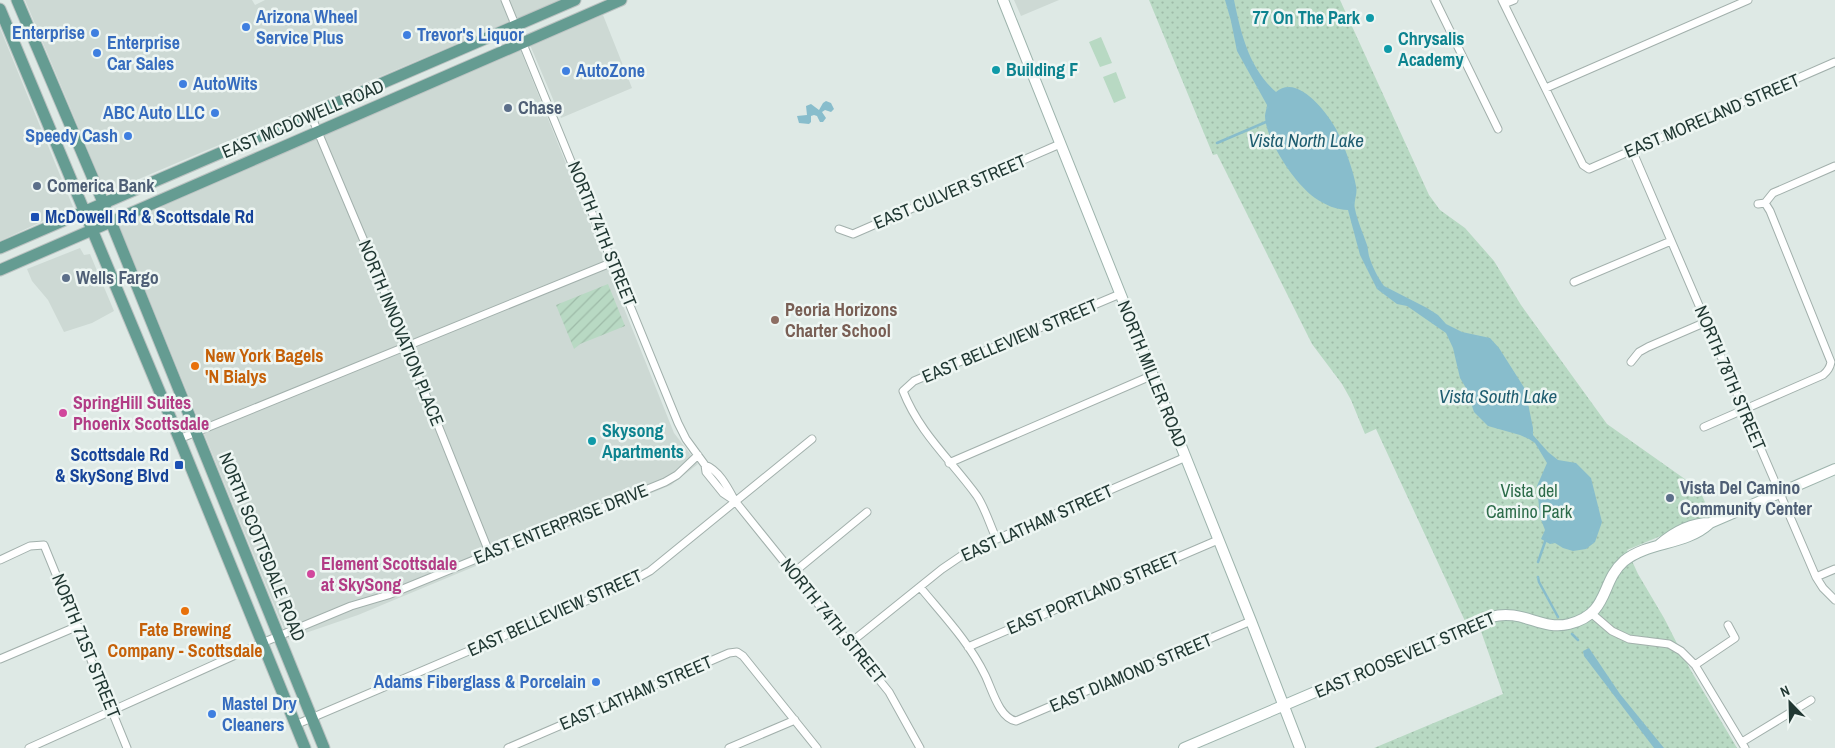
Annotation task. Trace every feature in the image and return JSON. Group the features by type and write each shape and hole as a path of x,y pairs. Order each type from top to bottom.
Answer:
{"main road":[{"name":"NORTH SCOTTSDALE ROAD","path":"17,0 103,202 324,748"},
{"name":"EAST MCDOWELL ROAD","path":"0,248 575,0"},
{"name":"EAST MCDOWELL ROAD","path":"0,270 621,0"},
{"name":"NORTH SCOTTSDALE ROAD","path":"0,9 179,439 304,748"}],"street":[{"name":"NORTH 74TH STREET","path":"505,0 686,439 705,465 706,472 723,493 735,501 890,692 920,748"},
{"name":"NORTH MILLER ROAD","path":"1003,0 1300,748"},
{"path":"1435,0 1498,129"},
{"path":"1514,0 1503,2 1546,88 1748,0"},
{"name":"EAST MORELAND STREET","path":"1546,88 1583,165 1589,169 1835,62"},
{"name":"NORTH INNOVATION PLACE","path":"310,114 489,552"},
{"name":"EAST CULVER STREET","path":"839,229 853,234 1060,144"},
{"name":"NORTH 78TH STREET","path":"1632,150 1816,577 1823,588 1835,600"},
{"path":"1704,427 1822,375 1829,370 1831,362 1762,204 1773,193 1835,166"},
{"path":"1574,282 1671,241"},
{"path":"179,439 613,262"},
{"name":"EAST BELLEVIEW STREET","path":"949,463 921,427 903,391 914,381 1120,294"},
{"path":"1631,362 1639,352 1648,347 1706,322"},
{"path":"996,538 978,497 949,463 1152,375"},
{"name":"EAST BELLEVIEW STREET","path":"295,725 626,584 650,571 812,439"},
{"name":"EAST ENTERPRISE DRIVE","path":"278,636 351,606 388,595 489,552 665,482 698,456"},
{"name":"EAST LATHAM STREET","path":"850,643 967,552 1186,458"},
{"name":"EAST ROOSEVELT STREET","path":"1184,748 1491,617 1510,614 1559,626 1576,622 1591,613 1603,600 1611,580 1620,565 1632,556 1658,545 1683,539 1701,531 1710,523 1835,469"},
{"path":"794,573 867,512"},
{"name":"EAST PORTLAND STREET","path":"968,646 1218,540"},
{"name":"NORTH 71ST STREET","path":"0,560 30,546 44,545 127,748"},
{"path":"1816,577 1835,569"},
{"path":"920,587 968,646"},
{"path":"1591,613 1612,631 1629,640 1669,644 1682,651 1695,665 1744,745 1811,700"},
{"name":"EAST DIAMOND STREET","path":"968,646 980,666 1002,712 1010,720 1016,721 1251,621"},
{"path":"0,659 78,626"},
{"path":"1695,665 1735,638 1728,626"},
{"path":"29,748 278,636"},
{"name":"EAST LATHAM STREET","path":"508,748 729,653 737,652 743,656 795,720"},
{"path":"729,748 795,720 818,748"}],"shaded area":[{"path":"25,0 252,0 255,5 265,0 560,0 106,193"},
{"path":"1014,0 1059,0 1021,16"},
{"path":"603,15 632,88 561,118 530,45"},
{"path":"0,28 73,207 0,241"},
{"path":"520,49 674,433 698,464 671,485 358,615 288,639 119,225"},
{"path":"80,248 84,255 90,254 114,311 92,323 64,332 48,300 32,281 27,269"}],"green space":[{"name":"Vista del Camino Park","path":"1149,0 1340,0 1429,195 1440,210 1465,228 1494,261 1521,305 1607,424 1699,489 1711,515 1627,550 1638,574 1664,618 1690,669 1737,748 1374,748 1503,694 1476,617 1465,621 1376,429 1365,434 1342,384 1312,344 1217,154 1213,155"},
{"path":"1101,37 1112,63 1100,67 1089,42"},
{"path":"1116,72 1126,98 1114,103 1103,77"},
{"path":"608,284 625,326 580,344 574,349 556,305"}],"water":[{"path":"1225,0 1234,0 1243,38 1253,61 1267,83 1276,92 1284,87 1293,87 1302,91 1319,105 1336,129 1355,180 1357,218 1372,264 1384,286 1427,308 1438,315 1446,324 1462,332 1490,338 1499,348 1525,389 1533,435 1558,460 1576,463 1591,478 1602,522 1595,542 1586,549 1573,551 1555,543 1550,544 1541,539 1545,530 1540,517 1537,486 1547,463 1535,443 1520,435 1488,426 1474,412 1466,388 1460,378 1453,348 1446,333 1407,306 1397,304 1377,289 1360,255 1348,210 1331,207 1315,198 1299,183 1283,161 1270,137 1265,116 1267,105 1237,51"},
{"path":"826,101 831,103 834,109 831,112 825,110 822,112 826,118 823,122 820,122 817,116 814,115 811,116 809,124 799,123 797,116 807,115 806,106 811,104 819,110"},
{"path":"1589,648 1620,694 1664,748 1654,748 1584,656 1583,651"}],"waterway":[{"name":"Vista North Lake","path":"1217,143 1266,122"},
{"path":"1538,562 1546,539"},
{"path":"1538,577 1558,617"},
{"path":"1572,634 1578,640"}],"place":[{"name":"77 On The Park","path":"1370,18"},
{"name":"Arizona Wheel Service Plus","path":"246,27"},
{"name":"Enterprise","path":"95,33"},
{"name":"Trevor's Liquor","path":"407,35"},
{"name":"Chrysalis Academy","path":"1388,49"},
{"name":"Enterprise Car Sales","path":"97,53"},
{"name":"Building F","path":"996,70"},
{"name":"AutoZone","path":"566,71"},
{"name":"AutoWits","path":"183,84"},
{"name":"Chase","path":"508,108"},
{"name":"ABC Auto LLC","path":"215,113"},
{"name":"Speedy Cash","path":"128,136"},
{"name":"Comerica Bank","path":"37,186"},
{"name":"McDowell Rd & Scottsdale Rd","path":"35,217"},
{"name":"Wells Fargo","path":"66,278"},
{"name":"Peoria Horizons Charter School","path":"775,320"},
{"name":"New York Bagels 'N Bialys","path":"195,366"},
{"name":"SpringHill Suites Phoenix Scottsdale","path":"63,413"},
{"name":"Skysong Apartments","path":"592,441"},
{"name":"Scottsdale Rd & SkySong Blvd","path":"179,465"},
{"name":"Vista Del Camino Community Center","path":"1670,498"},
{"name":"Element Scottsdale at SkySong","path":"311,574"},
{"name":"Fate Brewing Company - Scottsdale","path":"185,611"},
{"name":"Adams Fiberglass & Porcelain","path":"596,682"},
{"name":"Mastel Dry Cleaners","path":"212,714"}],"water label":[{"name":"Vista South Lake","path":"1498,396"}]}
